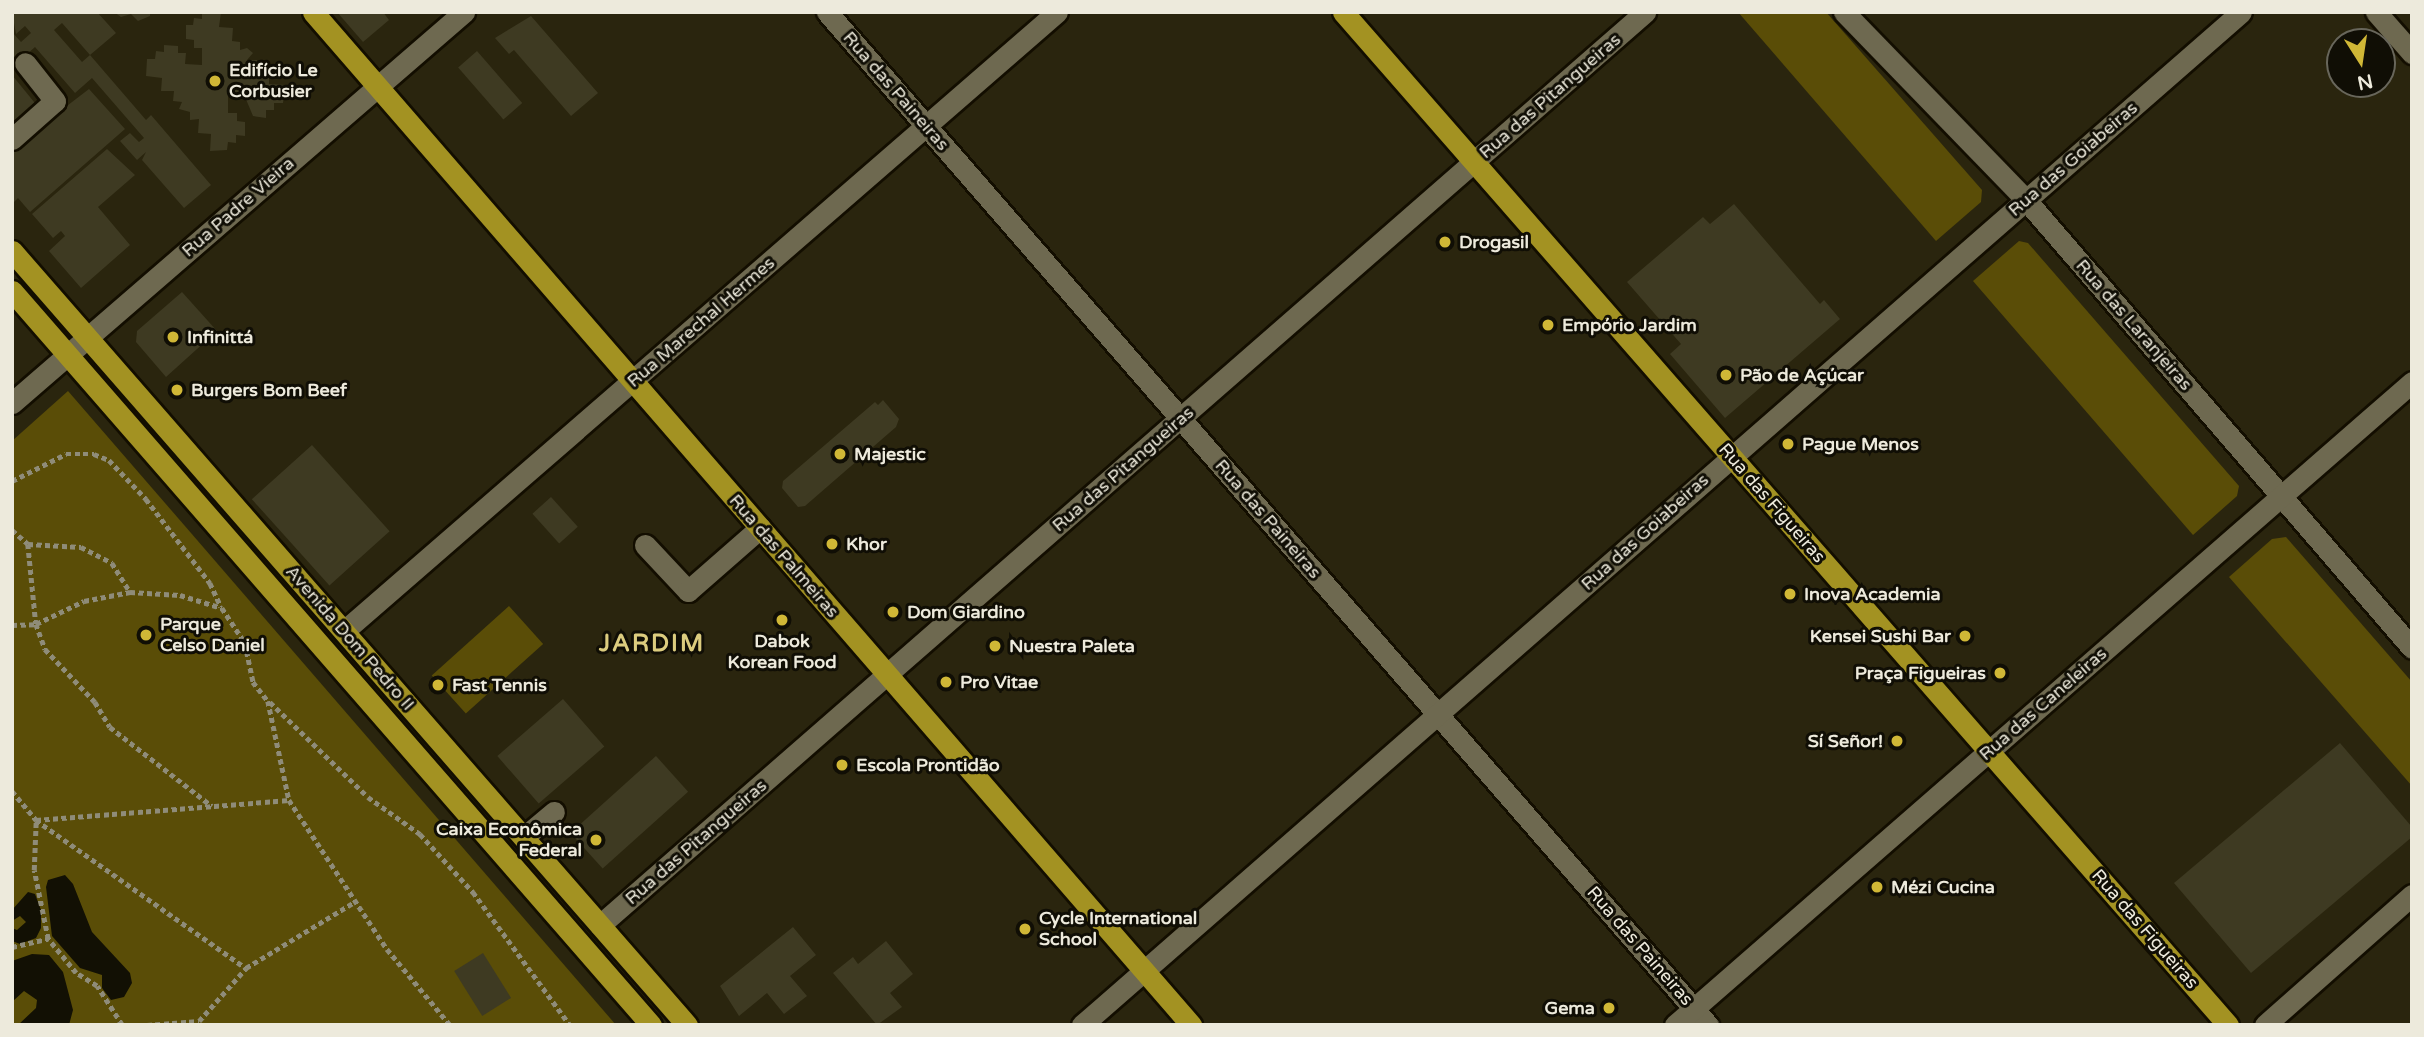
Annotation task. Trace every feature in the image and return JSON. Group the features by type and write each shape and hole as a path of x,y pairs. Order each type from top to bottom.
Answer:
{"main road":[{"name":"Rua das Palmeiras","path":"313,12 1191,1025"},
{"name":"Rua das Figueiras","path":"1343,12 2228,1025"},
{"name":"Avenida Dom Pedro II","path":"12,251 687,1025"},
{"name":"Avenida Dom Pedro II","path":"12,292 651,1025"}],"street":[{"name":"Rua Padre Vieira","path":"12,403 464,12"},
{"name":"Rua das Paineiras","path":"827,12 1708,1025"},
{"name":"Rua Marechal Hermes","path":"344,631 1057,12"},
{"name":"Rua das Pitangueiras","path":"600,925 1645,12"},
{"name":"Rua das Laranjeiras","path":"1844,12 2026,200 2412,648"},
{"name":"Rua das Goiabeiras","path":"1082,1025 2241,12"},
{"path":"2376,12 2412,53"},
{"path":"12,139 55,101 25,63"},
{"name":"Rua das Caneleiras","path":"1675,1025 2412,382"},
{"path":"645,545 688,591 760,528"},
{"path":"524,837 554,812"},
{"path":"2264,1025 2412,895"}],"path":[{"path":"12,481 66,454 94,454 108,460 146,499 210,583 222,608 245,643 253,682 268,701 368,797 420,834 473,892 570,1025"},
{"path":"12,530 28,544 81,547 112,563 130,592"},
{"path":"28,544 36,624 59,669 95,702 110,727 212,806"},
{"path":"12,625 36,624 84,601 130,592 180,595 222,608"},
{"path":"268,701 289,800 387,949 450,1025"},
{"path":"12,791 36,820 246,968"},
{"path":"36,820 289,800"},
{"path":"36,820 34,870 48,939 76,973 97,986 122,1025"},
{"path":"147,1025 201,1023 246,968 356,901"},
{"path":"12,947 48,939"}],"shaded area":[{"path":"1738,12 1826,12 1982,190 1981,202 1936,241"},
{"path":"2019,241 2028,243 2239,486 2237,496 2193,535 1973,281"},
{"name":"Parque Celso Daniel","path":"68,391 616,1025 12,1025 12,441"},
{"path":"2286,537 2412,682 2412,786 2229,577 2272,539"},
{"path":"509,606 543,644 466,713 432,676"},
{"path":"65,875 73,884 92,932 130,973 132,983 124,997 111,1000 102,988 102,975 80,968 52,936 46,887 48,880"},
{"path":"28,892 35,894 41,910 41,928 36,938 20,944 12,941 12,928 17,930 26,922 20,916 12,921 12,910"},
{"path":"32,954 49,955 63,972 73,1010 69,1025 18,1025 36,1008 37,1000 24,991 12,1002 12,961"}],"building":[{"path":"12,12 97,12 116,33 90,55 146,120 151,115 211,185 184,208 142,160 146,152 137,160 120,141 130,133 139,142 144,138 92,78 75,93 35,47 17,63 12,57 12,32 21,42 31,33 25,26 16,34","holes":["62,23 90,55 82,62 54,30"]},
{"path":"114,12 150,12 150,16 138,21 131,14 121,17"},
{"name":"Edifício Le Corbusier","path":"202,12 221,12 219,27 233,28 232,41 240,42 240,50 247,48 253,53 247,60 257,60 256,69 269,71 269,84 285,85 283,103 274,103 274,110 266,110 266,118 253,116 245,97 228,96 228,113 237,113 237,121 245,122 245,136 236,135 236,143 228,142 227,150 210,151 211,134 198,133 199,119 190,120 190,112 179,109 182,102 173,101 174,91 161,91 162,78 146,76 147,59 155,59 156,51 164,52 164,45 178,46 178,53 186,53 185,64 202,65 202,48 194,48 194,40 186,39 186,25 193,25 194,18 202,19"},
{"path":"337,12 383,12 389,20 363,42"},
{"path":"531,16 598,93 571,116 514,50 509,54 495,38"},
{"path":"477,51 522,103 503,119 458,67"},
{"path":"12,75 39,108 12,129"},
{"path":"89,89 125,129 30,212 18,198 12,204 12,148"},
{"path":"107,149 135,175 98,207 130,245 81,288 49,251 65,236 61,231 53,238 32,214"},
{"path":"1734,204 1820,304 1824,300 1840,319 1725,418 1670,354 1681,344 1627,282 1703,217 1710,224"},
{"name":"Infinittá","path":"182,292 217,331 166,377 136,342 137,331"},
{"name":"Majestic","path":"883,400 899,419 896,427 805,506 798,507 782,488 783,481 875,402 878,405"},
{"path":"312,445 390,531 329,585 252,499"},
{"path":"551,497 578,527 559,543 532,514"},
{"path":"563,699 604,747 539,804 497,756"},
{"path":"2340,743 2412,827 2412,837 2251,973 2174,883"},
{"path":"656,756 688,792 603,869 571,833"},
{"path":"793,927 816,955 790,976 807,996 784,1014 767,993 739,1016 720,986"},
{"path":"886,941 913,974 890,993 902,1007 877,1025 833,973 853,957 858,964"},
{"path":"483,953 511,998 482,1016 454,971"}],"place":[{"name":"Edifício Le Corbusier","path":"215,81"},
{"name":"Drogasil","path":"1445,242"},
{"name":"Empório Jardim","path":"1548,325"},
{"name":"Infinittá","path":"173,337"},
{"name":"Pão de Açúcar","path":"1726,375"},
{"name":"Burgers Bom Beef","path":"177,390"},
{"name":"Pague Menos","path":"1788,444"},
{"name":"Majestic","path":"840,454"},
{"name":"Khor","path":"832,544"},
{"name":"Inova Academia","path":"1790,594"},
{"name":"Dom Giardino","path":"893,612"},
{"name":"Dabok Korean Food","path":"782,620"},
{"name":"Parque Celso Daniel","path":"146,635"},
{"name":"Kensei Sushi Bar","path":"1965,636"},
{"name":"Nuestra Paleta","path":"995,646"},
{"name":"Praça Figueiras","path":"2000,673"},
{"name":"Pro Vitae","path":"946,682"},
{"name":"Fast Tennis","path":"438,685"},
{"name":"Sí Señor!","path":"1897,741"},
{"name":"Escola Prontidão","path":"842,765"},
{"name":"Caixa Econômica Federal","path":"596,840"},
{"name":"Mézi Cucina","path":"1877,887"},
{"name":"Cycle International School","path":"1025,929"},
{"name":"Gema","path":"1609,1008"}],"district":[{"name":"JARDIM","path":"652,644"}]}
